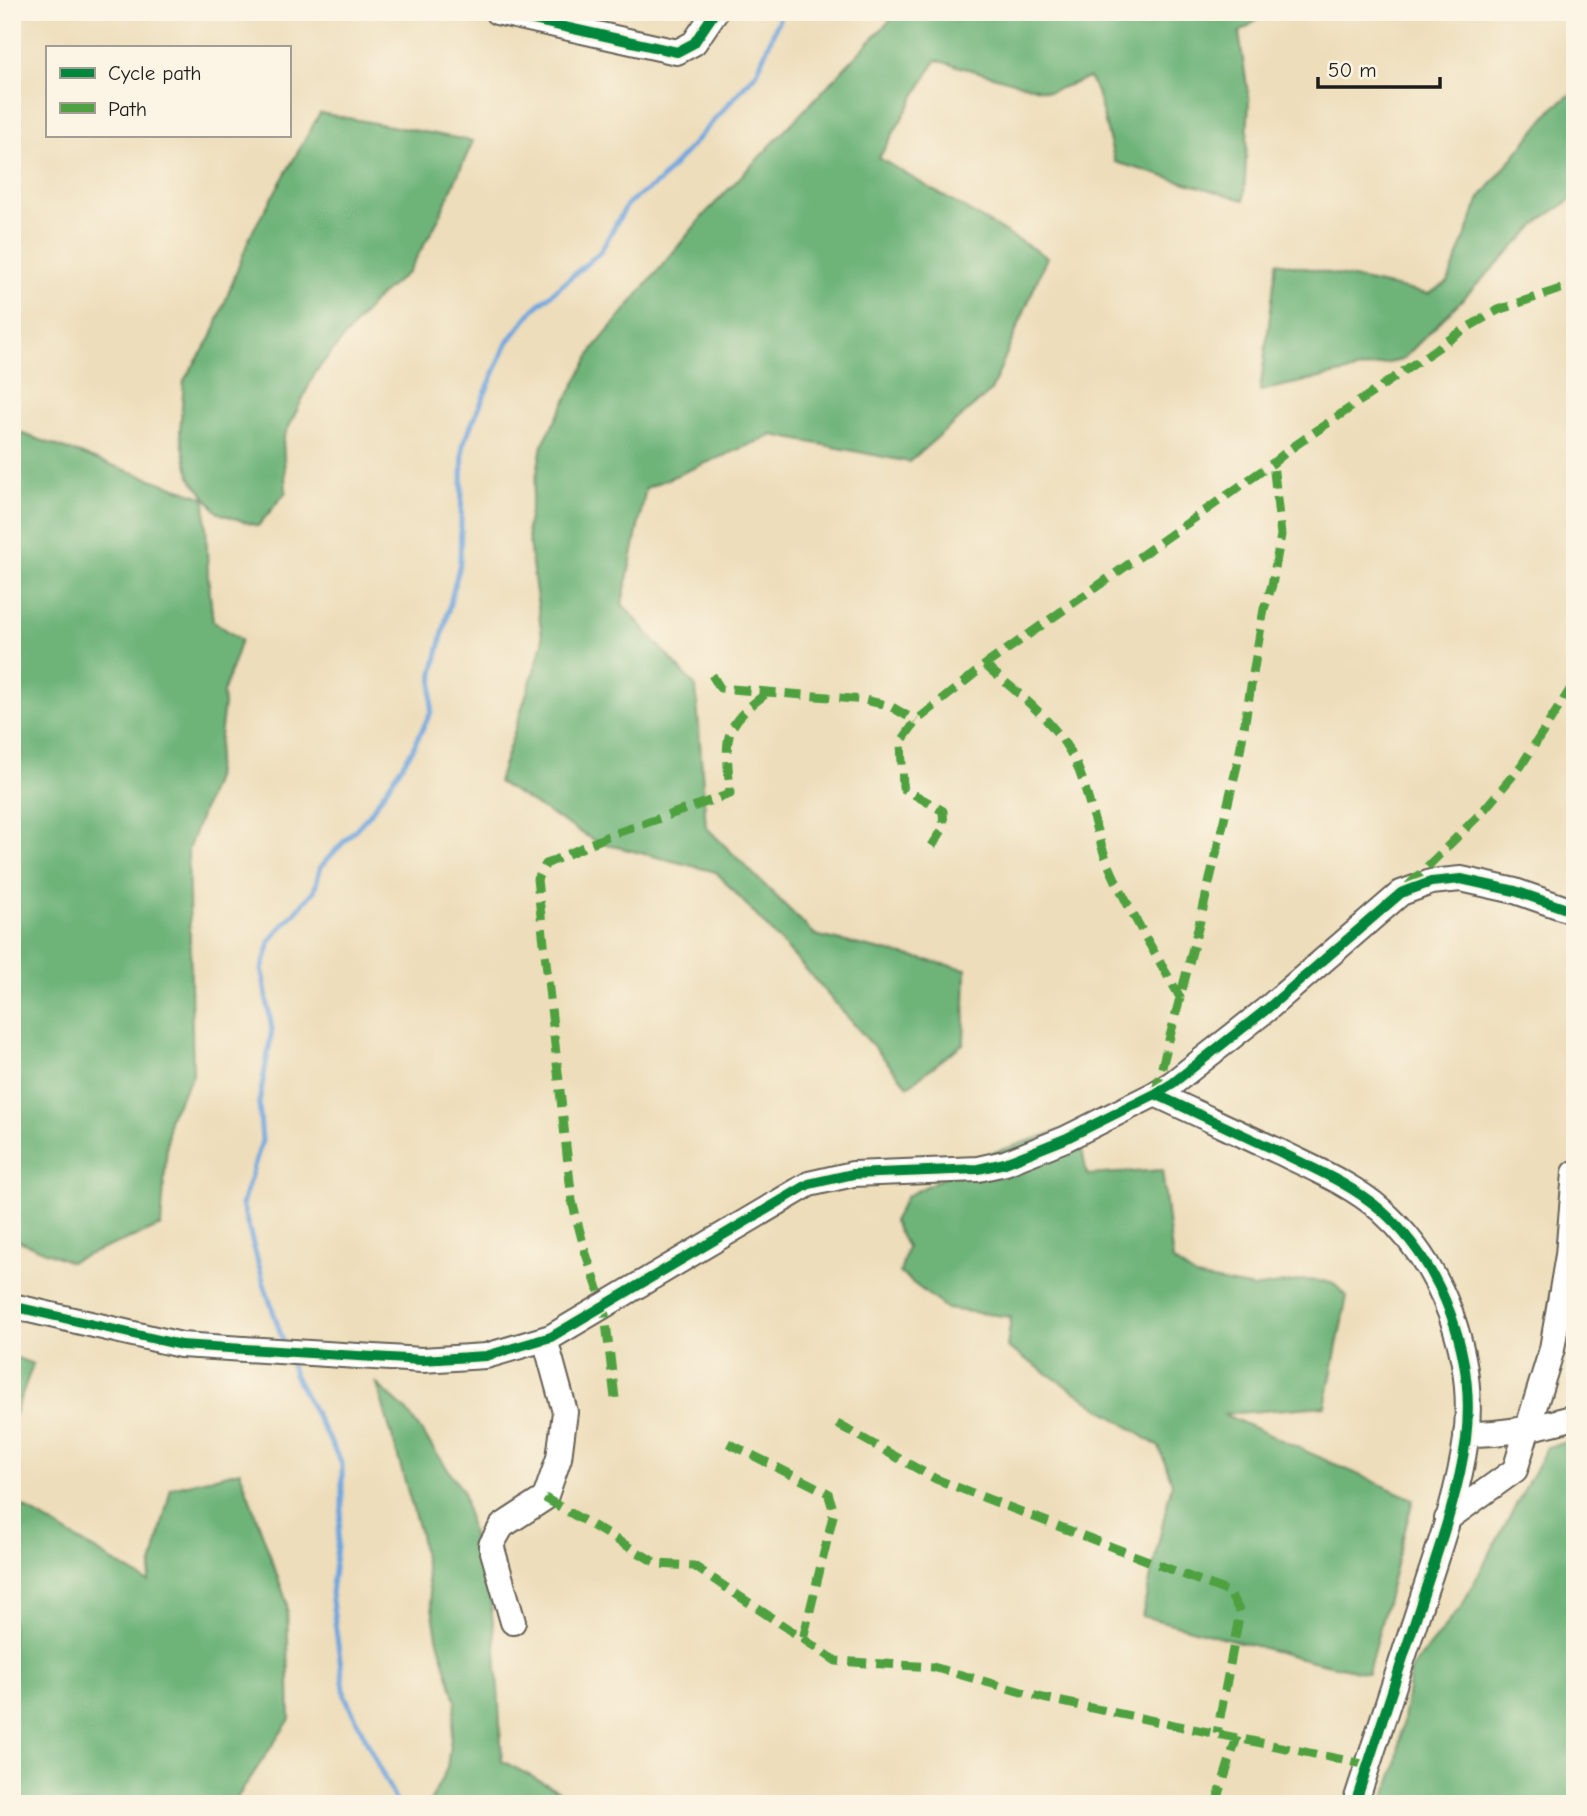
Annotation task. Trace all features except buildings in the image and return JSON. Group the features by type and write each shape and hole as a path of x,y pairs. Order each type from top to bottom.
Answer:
{"street":[{"path":"514,14 677,52 694,43 715,12"},
{"path":"12,1306 181,1345 422,1360 486,1356 545,1339 809,1184 853,1174 978,1169 1005,1163 1065,1139 1155,1094 1173,1083 1267,1009 1401,893 1431,882 1461,879 1515,891 1575,912"},
{"path":"1155,1094 1349,1186 1380,1209 1408,1237 1434,1277 1451,1312 1461,1352 1467,1398 1466,1434 1447,1520 1355,1804"},
{"path":"1447,1520 1515,1470 1552,1349 1568,1255 1575,1173"},
{"path":"513,1622 491,1545 502,1526 545,1498 559,1458 565,1412 545,1339"},
{"path":"1466,1434 1527,1430 1575,1417"}],"green space":[{"path":"898,12 1268,12 1239,33 1249,100 1244,200 1115,162 1097,92 1089,78 1049,92 936,60 879,158 1047,257 991,391 909,462 773,435 646,488 622,604 696,687 706,827 815,935 966,969 964,1043 908,1086 716,872 597,842 498,782 543,643 527,528 542,445 594,348 704,215"},
{"path":"1575,91 1575,197 1542,219 1402,360 1260,391 1277,262 1428,294 1448,282 1480,198 1553,108"},
{"path":"320,113 473,141 436,224 408,272 376,299 316,371 283,439 286,492 258,526 218,513 190,477 180,433 184,380 211,338 251,234"},
{"path":"12,430 205,498 213,621 241,640 223,693 215,778 188,850 193,1075 169,1118 161,1226 70,1262 12,1238"},
{"path":"1077,1125 1087,1175 1162,1170 1173,1261 1196,1277 1254,1288 1304,1280 1332,1282 1347,1296 1325,1406 1223,1414 1413,1499 1368,1673 1142,1616 1172,1482 1159,1447 1007,1347 1011,1317 947,1309 900,1273 907,1247 893,1221 907,1196 989,1154"},
{"path":"12,1356 33,1364 12,1422"},
{"path":"377,1384 407,1411 463,1491 475,1550 490,1597 496,1650 502,1761 584,1804 429,1804 447,1768 456,1701 437,1637 420,1534"},
{"path":"1575,1440 1575,1804 1382,1804 1396,1766 1411,1669 1461,1607 1547,1447"},
{"path":"240,1471 287,1603 290,1719 233,1804 12,1804 12,1500 148,1582 171,1488"}],"waterway":[{"path":"284,1344 242,1204 262,1141 259,1103 272,1030 262,970 271,939 314,891 321,866 369,815 411,752 431,712 433,673 460,563 463,444 507,343 533,310 600,252 628,203 659,182 757,72 782,12"},
{"path":"289,1359 294,1374 342,1464 342,1507 331,1593 345,1696 397,1804"}],"marked path":[{"path":"932,846 944,827 943,811 903,788 901,742 916,721 985,665 1465,329 1498,310 1575,284"},
{"path":"1155,1094 1239,757 1264,609 1272,585 1281,535 1273,463"},
{"path":"985,665 1038,711 1070,752 1082,779 1103,850 1115,879 1181,999"},
{"path":"712,675 720,688 865,700 890,706 916,721"},
{"path":"1408,886 1483,811 1521,766 1575,682"},
{"path":"615,1398 604,1306 585,1251 572,1201 537,879 546,864 608,836 730,794 727,747 729,736 740,716 767,693"},
{"path":"837,1424 936,1479 1229,1592 1240,1612 1217,1733"},
{"path":"728,1443 828,1493 834,1512 803,1639"},
{"path":"545,1498 658,1564 694,1566 836,1661 933,1667 1043,1698 1368,1765"},
{"path":"1216,1804 1237,1737"}],"cycle path":[{"path":"497,12 677,52 694,43 715,12"},
{"path":"1155,1094 1173,1083 1267,1009 1401,893 1431,882 1461,879 1515,891 1575,912"},
{"path":"12,1306 181,1345 422,1360 486,1356 551,1337 809,1184 853,1174 978,1169 1005,1163 1065,1139 1155,1094 1332,1178 1381,1210 1403,1232 1438,1284 1460,1344 1468,1407 1466,1439 1458,1483 1355,1804"}]}
